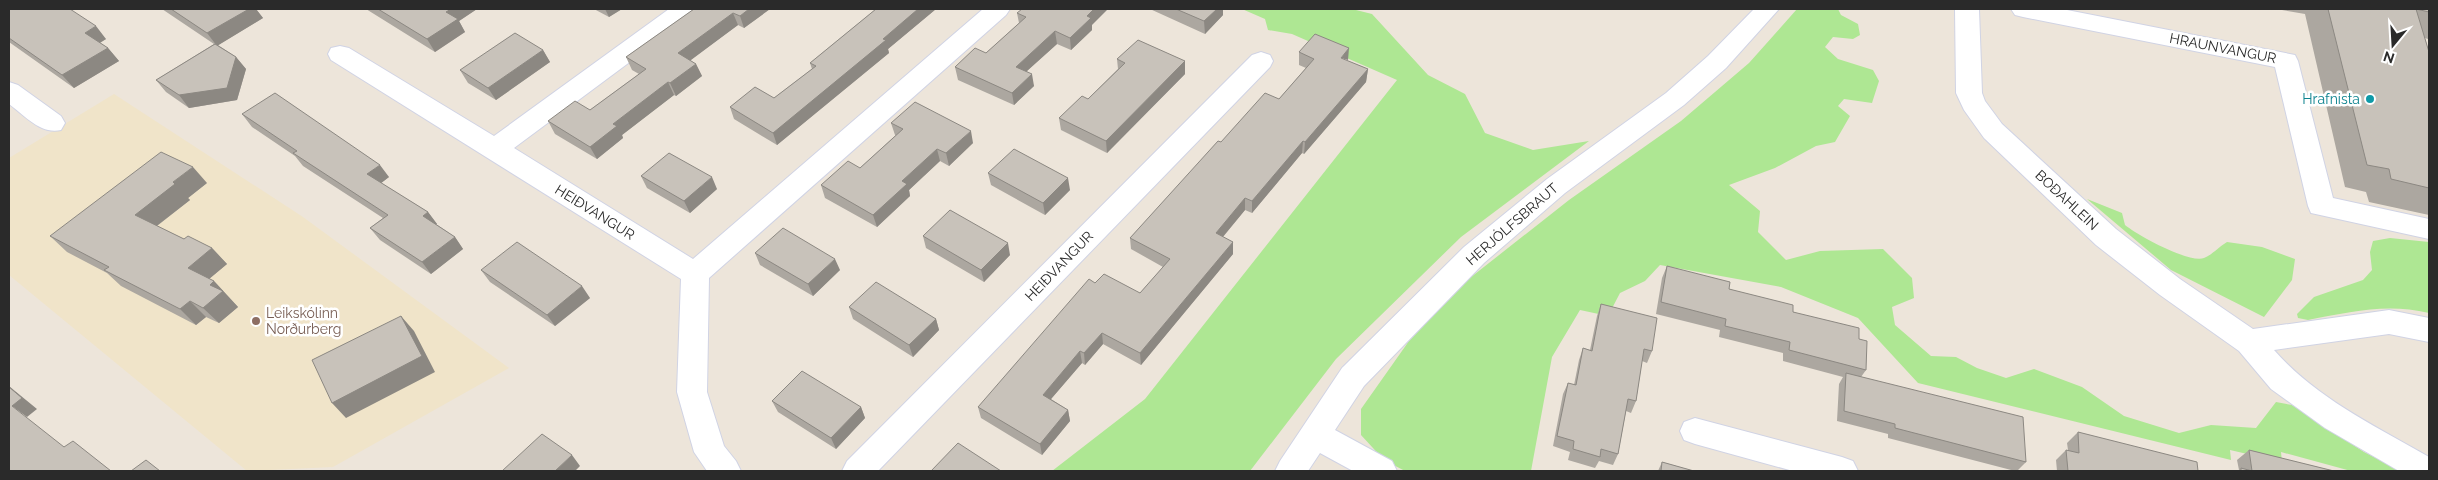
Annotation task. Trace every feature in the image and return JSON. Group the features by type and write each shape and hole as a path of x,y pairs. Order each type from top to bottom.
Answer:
{"street":[{"path":"495,149 685,9"},
{"path":"725,471 710,452 692,392 695,274 998,9"},
{"name":"HERJÓLFSBRAUT","path":"1291,471 1353,377 1474,256 1556,186 1675,99 1717,62 1767,9"},
{"name":"BOÐAHLEIN","path":"1967,9 1969,93 1973,104 1994,131 2106,237 2170,287 2249,342 2282,380 2336,419 2426,471"},
{"name":"HRAUNVANGUR","path":"2023,9 2286,61 2321,206 2429,230"},
{"name":"HEIÐVANGUR","path":"340,54 695,274"},
{"name":"HEIÐVANGUR","path":"858,471 1260,61"},
{"path":"9,92 52,123"},
{"path":"2249,342 2389,322 2429,330"},
{"path":"1695,431 1842,471"},
{"path":"1315,435 1381,471"}],"shaded area":[{"name":"Leikskólinn Norðurberg","path":"114,94 303,217 509,368 333,467 247,471 9,275 9,158"}],"green space":[{"path":"1242,9 1352,9 1372,14 1428,75 1465,94 1485,133 1533,150 1589,141 1461,237 1336,359 1250,471 1052,471 1145,399 1397,80 1292,34 1268,30 1265,19"},
{"path":"1797,9 1838,9 1841,15 1858,24 1860,35 1853,39 1833,37 1825,47 1838,59 1873,70 1879,81 1872,103 1844,99 1838,106 1850,116 1835,142 1816,146 1775,168 1729,185 1760,211 1758,232 1786,260 1820,251 1883,249 1912,278 1914,298 1892,307 1895,325 1931,356 1956,357 1977,368 2006,378 2034,369 2082,387 2124,416 2179,433 2211,425 2256,428 2276,402 2292,405 2364,452 2402,471 2351,471 2281,452 2282,462 2230,450 2231,460 1918,383 1858,318 1781,287 1660,265 1645,281 1620,293 1608,316 1580,310 1552,357 1531,471 1405,471 1384,460 1361,435 1361,409 1409,341 1461,285 1569,200 1681,121 1749,63"},
{"path":"2087,199 2122,213 2125,225 2131,230 2164,248 2187,257 2204,258 2227,242 2262,247 2295,259 2292,280 2264,317 2171,270"},
{"path":"2390,238 2429,242 2429,313 2413,310 2383,309 2308,320 2298,318 2297,314 2314,297 2363,280 2372,270 2370,252 2373,241"}],"building":[{"path":"9,9 70,9 96,26 85,33 108,48 62,75 9,38"},
{"path":"171,9 249,9 207,33"},
{"path":"378,9 451,9 446,12 458,19 427,39"},
{"path":"694,9 749,9 740,16 733,13 678,53 696,64 670,83 668,82 613,124 617,126 590,147 548,121 575,101 590,110 646,69 626,57"},
{"path":"876,9 918,9 883,39 886,40 773,133 730,107 755,87 774,98 816,66 810,63"},
{"path":"1022,9 1094,9 1087,16 1091,18 1070,38 1055,31 1016,67 1032,74 1012,93 955,67 975,48 986,53 1026,17 1017,13"},
{"path":"1176,9 1217,9 1204,21"},
{"name":"Hrafnista","path":"2328,9 2416,9 2429,52 2429,188 2391,179 2389,169 2367,165"},
{"path":"2416,9 2429,9 2429,12"},
{"path":"515,33 543,50 488,88 460,70"},
{"path":"1315,34 1349,48 1341,58 1368,69 1252,201 1245,198 1216,233 1233,242 1140,353 1102,333 1084,353 1080,351 1043,395 1068,410 1040,444 978,407 1089,279 1095,283 1104,274 1140,293 1170,259 1130,238 1218,141 1221,142 1265,93 1279,99 1314,59 1299,52"},
{"path":"1138,40 1185,61 1106,141 1059,118 1082,96 1088,99 1125,63 1117,59"},
{"path":"215,44 236,57 227,88 179,95 156,80"},
{"path":"275,93 380,165 367,174 428,212 423,216 455,237 422,262 370,228 388,215 293,153 297,151 242,114"},
{"path":"915,102 971,131 946,153 937,149 902,181 907,184 873,215 821,185 848,161 860,168 903,129 891,123"},
{"path":"1014,149 1068,178 1043,203 988,173"},
{"path":"161,152 193,167 173,182 175,184 135,215 184,239 188,236 212,248 188,268 214,281 210,285 223,291 203,308 190,301 180,309 104,270 109,267 50,236"},
{"path":"669,153 712,177 684,201 641,176"},
{"path":"950,210 1008,243 981,270 923,236"},
{"path":"783,228 835,259 808,284 755,253"},
{"path":"517,242 582,286 547,315 481,270"},
{"path":"1667,266 1730,282 1729,289 1793,305 1793,312 1859,328 1859,339 1867,341 1866,370 1789,350 1790,342 1725,326 1726,319 1661,302"},
{"path":"876,282 936,319 909,345 849,307"},
{"path":"1601,304 1657,318 1652,351 1644,349 1636,401 1628,399 1618,454 1601,449 1600,457 1573,449 1574,441 1557,436 1568,383 1576,385 1583,348 1592,351"},
{"path":"401,316 422,356 332,403 312,360"},
{"path":"802,371 861,407 831,438 772,401"},
{"path":"1846,373 2023,417 2026,462 1895,428 1895,424 1844,411"},
{"path":"9,387 22,398 12,406 64,447 73,441 111,471 9,471"},
{"path":"2078,432 2197,462 2198,471 2068,471 2066,450 2079,453"},
{"path":"542,434 572,455 555,471 502,471"},
{"path":"958,443 1001,471 931,471"},
{"path":"2249,450 2334,471 2252,471"},
{"path":"146,460 160,471 131,471"},
{"path":"1662,462 1694,471 1661,471"},
{"path":"2241,468 2252,471 2241,471"}],"place":[{"name":"Hrafnista","path":"2370,99"},
{"name":"Leikskólinn Norðurberg","path":"256,321"}]}
